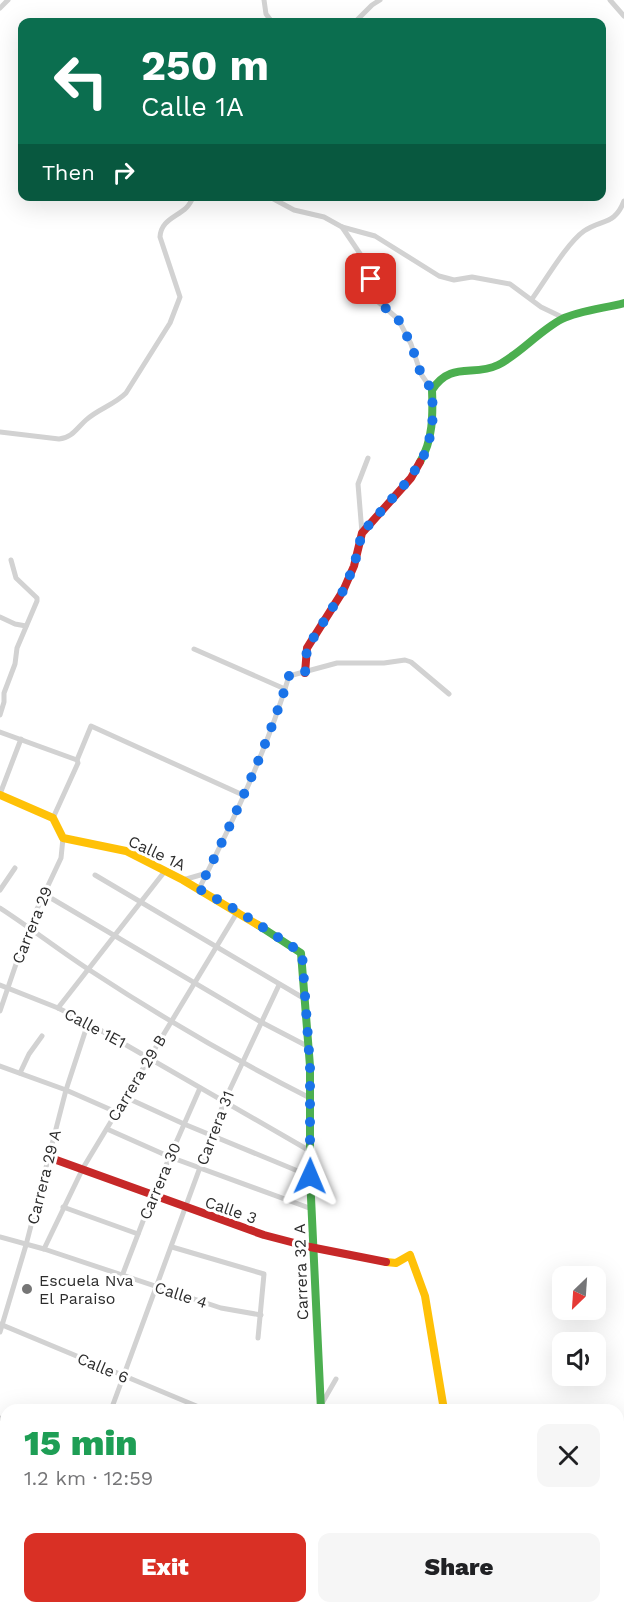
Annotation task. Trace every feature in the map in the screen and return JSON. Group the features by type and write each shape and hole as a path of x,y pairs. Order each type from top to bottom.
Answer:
{"main road":[{"path":"305,673 307,648 343,591 354,566 362,533 411,477 427,450 433,417 432,390 442,378 456,371 485,369 498,365 564,318 624,303"},
{"path":"0,795 53,818 63,838"},
{"name":"Calle 1A","path":"63,838 126,851 238,911 302,953"},
{"name":"Carrera 32 A","path":"302,953 309,1047 310,1176 321,1404"},
{"name":"Calle 3","path":"48,1157 83,1168 185,1208 264,1235 314,1249 389,1263 396,1263 410,1255 425,1296 443,1404"}],"street":[{"path":"0,8 8,0"},
{"path":"264,0 266,14 269,18"},
{"path":"359,18 380,0"},
{"path":"610,0 624,16"},
{"path":"0,432 66,439 89,417 117,402 126,393 170,323 180,297 159,237 163,225 186,208 191,201"},
{"path":"278,201 289,207 324,217 342,227 375,236 448,280 472,277 510,284 541,307 564,318"},
{"path":"532,299 566,251 583,232 614,218 620,212 624,201"},
{"path":"342,227 369,267 375,299 398,319 411,344 421,374 432,390"},
{"path":"362,533 358,484 368,458"},
{"path":"0,715 4,693 15,664 17,648 36,605 37,597 16,578 11,560"},
{"path":"0,616 15,624 26,626"},
{"path":"194,649 285,689"},
{"path":"199,889 243,795 289,676 337,663 384,663 405,660 411,662 449,694"},
{"path":"53,818 78,763 77,760 91,726 243,795"},
{"path":"0,732 77,760"},
{"path":"0,795 21,739"},
{"path":"0,771 8,772"},
{"name":"Carrera 29","path":"0,1011 29,926 61,858 63,838"},
{"path":"0,890 15,868"},
{"path":"58,1008 165,871"},
{"path":"183,880 207,873"},
{"path":"95,875 305,999"},
{"path":"44,894 261,1022 309,1047"},
{"path":"0,908 29,926 88,970 171,1021 310,1098"},
{"name":"Carrera 29 B","path":"44,1250 83,1168 238,911"},
{"name":"Calle 1E1","path":"0,985 58,1008 88,1023 310,1151"},
{"name":"Carrera 31","path":"123,1377 158,1287 224,1102 279,985"},
{"name":"Carrera 29 A","path":"0,1332 26,1245 66,1090 88,1023"},
{"path":"20,1073 29,1054 42,1036"},
{"path":"0,1066 66,1090 116,1113"},
{"name":"Carrera 30","path":"122,1276 153,1195 200,1088"},
{"path":"125,1097 310,1176"},
{"path":"107,1129 170,1157 312,1209"},
{"path":"63,1208 138,1234"},
{"name":"Calle 4","path":"0,1237 221,1308 261,1315"},
{"path":"172,1247 265,1276 258,1338"},
{"name":"Calle 6","path":"1,1324 191,1404"},
{"path":"113,1404 123,1377"},
{"path":"323,1404 336,1379"}],"traffic: fast":[{"path":"420,462 430,436 432,390 439,381 455,373 498,365 568,316 624,303"},
{"path":"258,925 301,953 310,1066 310,1176 321,1404"}],"traffic: slow":[{"path":"0,795 53,818 63,838 126,851 183,880 258,925"},
{"path":"386,1262 396,1263 410,1255 425,1296 443,1404"}],"traffic: jam":[{"path":"305,673 307,648 343,591 354,566 362,533 411,478 420,462"},
{"path":"48,1157 264,1235 386,1262"}],"place":[{"name":"Escuela Nva El Paraiso","path":"27,1289"}],"route":[{"path":"310,1176 310,1066 302,953 238,911 199,889 248,784 289,676 305,673 307,648 318,627 343,591 354,566 362,533 411,477 427,450 433,417 432,390 421,374 411,344 398,319 372,294 371,279"}]}
